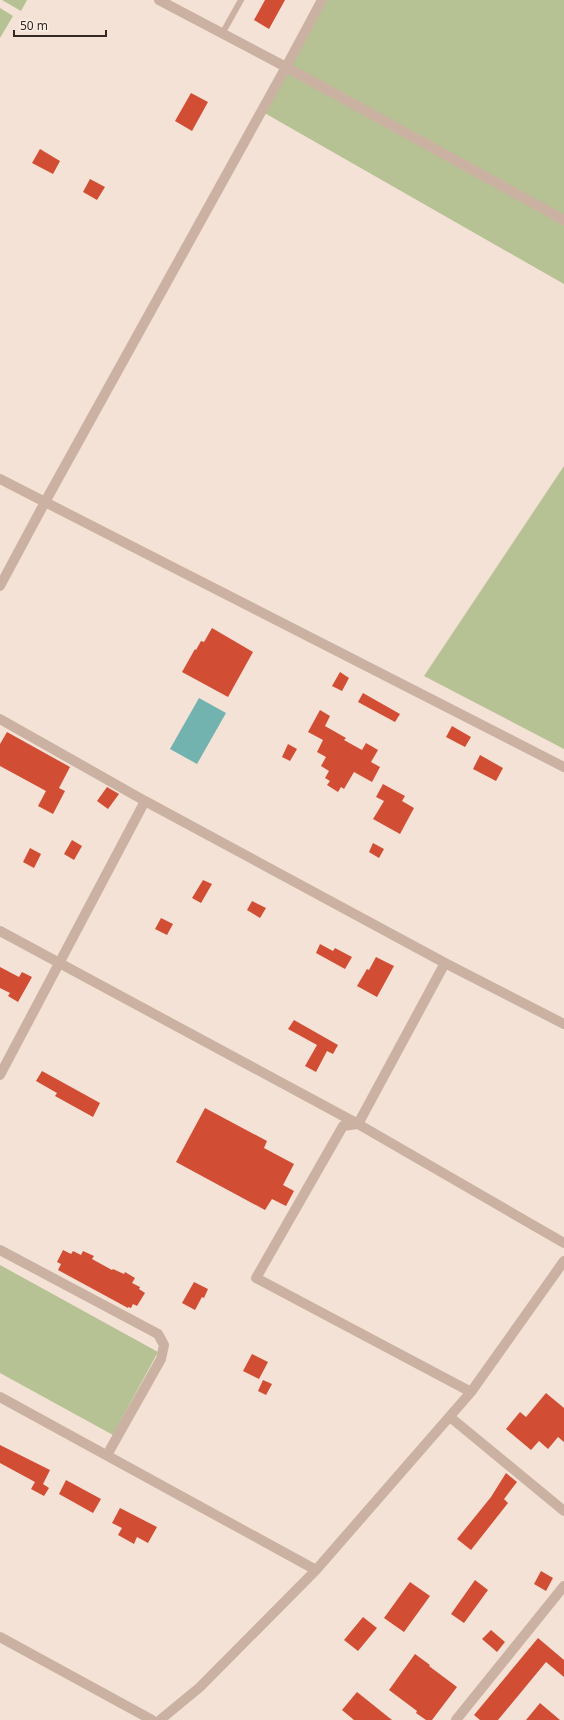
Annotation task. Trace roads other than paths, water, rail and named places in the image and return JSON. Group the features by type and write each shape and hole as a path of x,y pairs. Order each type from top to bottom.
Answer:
{"street":[{"path":"159,0 286,67 564,220"},
{"path":"0,586 322,0"},
{"path":"0,478 564,767"},
{"path":"0,719 145,801 444,962 564,1024"},
{"path":"0,1075 145,801"},
{"path":"0,931 358,1124 564,1243"},
{"path":"358,1124 444,962"},
{"path":"358,1124 342,1126 256,1278 471,1392"},
{"path":"0,1250 158,1334 164,1345 161,1358 107,1456"},
{"path":"160,1720 200,1687 316,1570 471,1392 564,1261"},
{"path":"0,1397 316,1570"},
{"path":"450,1417 564,1511"},
{"path":"456,1720 564,1586"},
{"path":"0,1637 152,1720"}],"lane":[{"path":"222,34 241,0"}],"water":[{"path":"199,698 226,713 197,764 170,749"}]}
